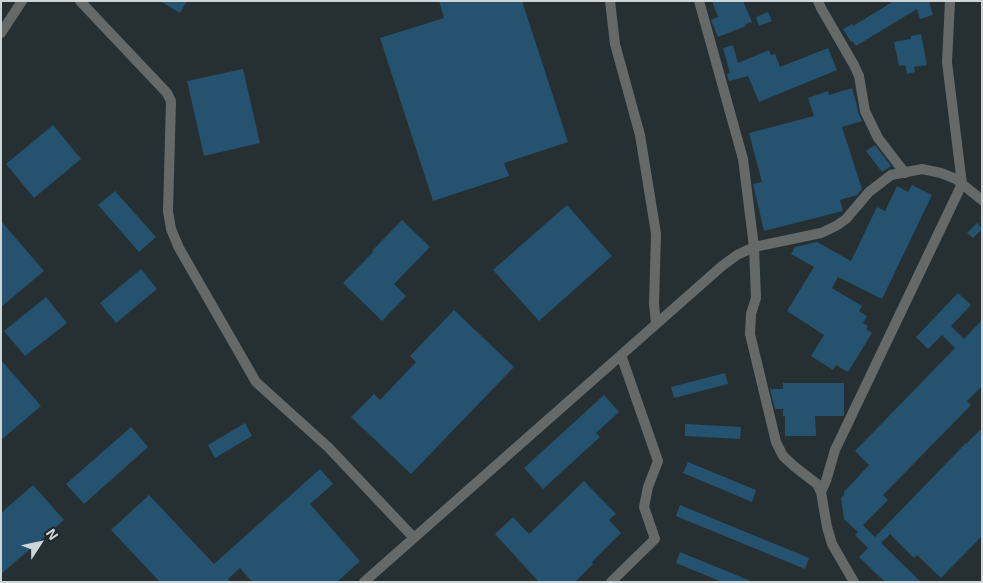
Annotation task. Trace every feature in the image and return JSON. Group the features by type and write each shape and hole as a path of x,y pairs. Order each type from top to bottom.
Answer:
{"street":[{"path":"1,32 22,1"},
{"path":"80,1 167,93 170,101 168,211 171,229 179,248 256,382 329,448 414,538"},
{"path":"610,1 615,44 640,135 656,234 654,304 656,324"},
{"path":"699,1 743,158 754,247 756,298 751,314 750,334 776,442 784,456 817,484 821,492 832,544 854,582"},
{"path":"818,1 820,8 860,76 865,111 878,138 906,173"},
{"path":"821,492 835,450 962,184 947,62 950,1"},
{"path":"364,582 722,266 738,255 754,247 822,233 846,218 878,184 891,176 922,169 956,179 982,200"},
{"path":"612,582 655,539 644,507 648,487 658,462 621,355"}],"building":[{"path":"160,1 187,1 180,13"},
{"path":"439,1 522,1 568,142 504,163 509,176 433,201 380,38 444,18"},
{"path":"712,1 743,1 752,22 718,37 711,20 718,17"},
{"path":"894,1 929,1 933,15 920,19 917,9 856,46 851,42 843,29 852,24 853,26"},
{"path":"768,12 772,21 759,26 756,17"},
{"path":"921,34 927,65 914,67 915,72 907,74 905,65 899,66 894,42 911,39 911,36"},
{"path":"733,45 738,63 769,50 771,55 775,54 780,67 828,48 837,70 759,102 748,76 729,81 727,74 730,73 723,48"},
{"path":"243,69 260,143 204,156 187,81"},
{"path":"852,88 862,121 842,127 862,189 857,195 840,200 843,211 764,231 753,184 762,182 749,133 814,116 808,98 828,91 829,95"},
{"path":"53,125 81,159 34,198 6,164"},
{"path":"875,145 891,166 882,172 866,151"},
{"path":"912,185 932,195 882,299 838,277 832,288 862,306 859,311 867,316 863,323 868,326 866,329 872,333 848,372 836,365 833,370 811,356 824,335 787,311 814,267 791,254 795,247 817,242 851,261 877,207 885,211 897,186 908,192"},
{"path":"115,191 156,237 139,252 98,205"},
{"path":"567,205 612,256 539,321 493,270"},
{"path":"402,220 430,247 394,284 406,296 382,321 343,283"},
{"path":"1,221 44,271 1,307"},
{"path":"977,223 982,229 973,238 967,233"},
{"path":"141,269 157,289 116,323 100,303"},
{"path":"958,293 971,305 951,326 964,339 982,320 982,386 967,401 971,405 883,495 888,500 863,525 875,537 982,428 982,536 941,578 917,555 914,558 890,534 881,543 921,582 885,582 859,557 868,548 855,535 858,532 844,519 841,498 844,492 869,465 855,451 955,348 942,335 928,349 916,337"},
{"path":"46,297 67,323 25,356 4,331"},
{"path":"454,310 514,367 411,474 351,417 374,394 380,400 416,362 410,356"},
{"path":"1,360 41,406 1,440"},
{"path":"725,373 728,384 674,398 671,387"},
{"path":"783,383 844,383 844,416 815,416 816,436 785,436 783,409 775,409 770,389 783,389"},
{"path":"604,395 619,412 596,433 600,437 543,489 524,468"},
{"path":"245,423 252,436 215,458 208,445"},
{"path":"685,424 741,427 740,439 685,436"},
{"path":"131,427 148,447 84,504 66,484"},
{"path":"688,462 756,490 752,502 683,473"},
{"path":"320,469 333,484 310,504 360,561 337,582 252,582 240,568 228,579 231,582 160,582 111,530 149,495 214,564"},
{"path":"584,481 616,514 609,520 621,533 575,582 539,582 495,534 513,517 529,534"},
{"path":"33,485 64,520 1,574 1,513"},
{"path":"680,505 809,558 805,569 676,516"},
{"path":"680,552 753,582 722,582 676,563"}]}
